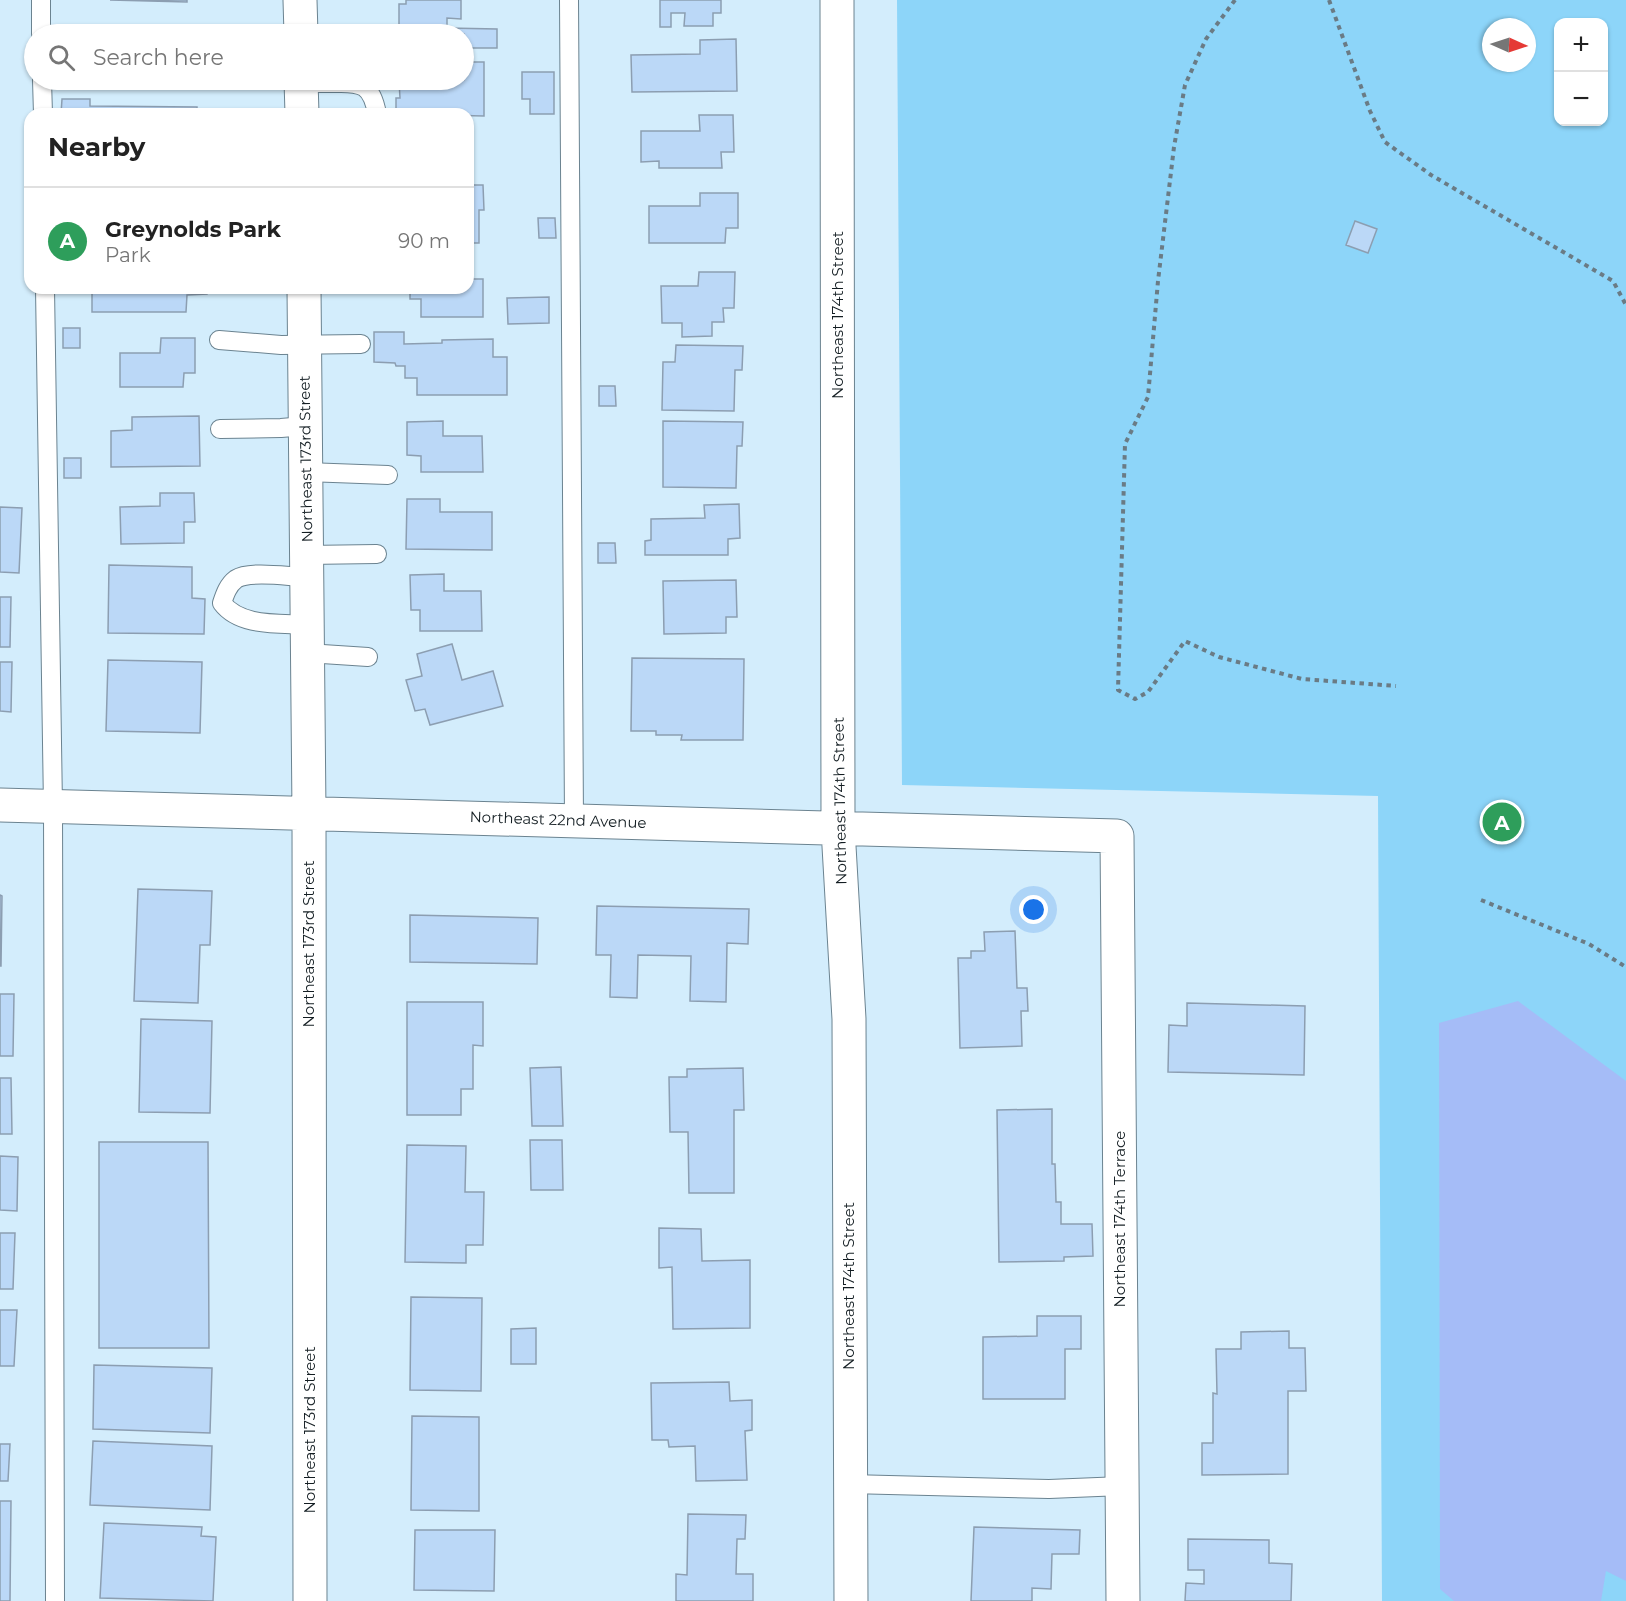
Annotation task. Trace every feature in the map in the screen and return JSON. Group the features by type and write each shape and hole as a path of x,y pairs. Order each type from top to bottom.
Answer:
{"street":[{"path":"300,0 301,24"},
{"name":"Northeast 174th Street","path":"837,0 838,829 849,1019 851,1601"},
{"name":"Northeast 173rd Street","path":"304,294 309,813 310,1601"},
{"name":"Northeast 22nd Avenue","path":"0,805 1117,836"},
{"name":"Northeast 174th Terrace","path":"1117,836 1123,1601"}],"lane":[{"path":"41,0 41,24"},
{"path":"569,0 574,820"},
{"path":"42,90 43,108"},
{"path":"367,90 374,98 376,108"},
{"path":"45,294 53,807 55,1601"},
{"path":"219,340 304,345 361,344"},
{"path":"219,429 305,426"},
{"path":"306,472 388,475"},
{"path":"368,657 230,613 222,603 226,591 237,578 377,554"},
{"path":"849,1484 1049,1489 1122,1486"}],"path":[{"path":"1235,0 1206,39 1185,85 1174,147 1158,281 1148,397 1125,444 1118,690 1135,699 1148,692 1185,641 1219,657 1302,679 1396,686"},
{"path":"1329,0 1370,111 1385,142 1431,176 1613,281 1626,305"},
{"path":"1481,900 1589,944 1626,967"}],"shaded area":[{"path":"897,0 1626,0 1626,1601 1382,1601 1378,796 902,785"},
{"path":"1518,1001 1626,1081 1626,1581 1606,1571 1601,1601 1454,1601 1440,1589 1439,1023"}],"building":[{"path":"110,0 187,0 187,2"},
{"path":"406,0 461,0 461,19 447,18 447,24 399,24 399,4 406,4"},
{"path":"660,0 721,0 721,13 713,13 713,26 684,26 685,13 671,13 671,27 660,27"},
{"path":"474,29 497,29 497,48 474,48"},
{"path":"736,39 737,91 632,92 631,55 700,54 700,40"},
{"path":"474,62 484,62 484,116 474,116 474,108 396,108 396,98 400,98 400,90 474,90"},
{"path":"522,72 554,72 554,114 530,114 530,99 522,99"},
{"path":"62,99 90,99 90,106 197,107 197,108 61,108"},
{"path":"699,115 733,115 734,152 721,152 722,168 659,168 659,161 641,162 641,131 700,131"},
{"path":"474,185 483,185 484,210 479,210 479,243 474,243"},
{"path":"700,193 738,193 738,228 726,228 725,243 649,243 649,206 700,206"},
{"path":"538,218 555,218 556,238 539,238"},
{"path":"1355,221 1377,229 1368,253 1346,245"},
{"path":"699,272 735,272 734,308 723,308 724,322 712,322 712,336 682,337 682,323 662,323 661,286 698,286"},
{"path":"474,279 483,279 483,317 421,317 421,299 410,299 410,294 474,294"},
{"path":"92,294 207,294 187,295 186,312 92,312"},
{"path":"549,297 549,323 508,324 507,298"},
{"path":"63,328 80,328 80,348 63,348"},
{"path":"374,332 404,332 404,344 442,343 442,340 493,339 493,357 507,357 507,395 417,395 417,378 405,378 405,366 374,362"},
{"path":"161,338 195,338 195,373 184,373 183,387 120,387 120,353 160,353"},
{"path":"676,345 743,346 742,370 735,370 734,411 662,410 663,362 675,362"},
{"path":"599,386 615,386 616,406 599,406"},
{"path":"199,416 200,466 111,467 111,431 132,430 132,417"},
{"path":"443,421 443,436 482,436 483,472 421,472 421,456 407,455 407,422"},
{"path":"663,421 743,422 742,446 737,446 736,488 663,487"},
{"path":"64,458 81,458 81,478 64,478"},
{"path":"160,493 194,493 195,522 184,522 184,543 121,544 120,507 160,506"},
{"path":"407,499 440,499 440,512 492,512 492,550 406,549"},
{"path":"739,504 740,538 728,539 728,555 645,555 645,541 651,540 651,519 705,518 704,505"},
{"path":"0,507 22,508 19,573 0,572"},
{"path":"598,543 615,543 616,563 598,563"},
{"path":"109,565 192,567 192,598 205,599 204,634 108,633"},
{"path":"444,574 444,591 481,591 482,631 420,631 420,610 411,610 410,575"},
{"path":"736,580 737,617 726,617 726,633 664,634 663,581"},
{"path":"0,597 11,597 10,647 0,647"},
{"path":"452,644 462,680 493,671 503,706 430,725 425,709 415,711 406,680 422,676 417,654"},
{"path":"632,658 744,659 743,740 681,740 682,735 656,735 656,731 631,731"},
{"path":"108,660 202,662 200,733 106,731"},
{"path":"0,662 12,662 11,712 0,711"},
{"path":"138,889 212,891 210,945 200,945 198,1003 134,1001"},
{"path":"0,895 2,896 1,966 0,966"},
{"path":"597,906 749,909 748,944 727,943 726,1002 690,1001 691,956 638,955 637,998 610,997 611,955 596,955"},
{"path":"410,915 538,918 537,964 410,962"},
{"path":"1015,931 1017,988 1027,988 1028,1011 1021,1011 1022,1046 960,1048 958,958 971,958 971,951 985,951 984,932"},
{"path":"0,994 14,994 13,1056 0,1056"},
{"path":"407,1002 483,1002 483,1046 473,1045 473,1089 461,1089 461,1115 407,1115"},
{"path":"1187,1003 1305,1006 1304,1075 1168,1072 1169,1025 1187,1026"},
{"path":"141,1019 212,1021 210,1113 139,1112"},
{"path":"561,1067 563,1126 532,1126 530,1068"},
{"path":"743,1068 744,1110 734,1110 734,1193 689,1193 688,1132 670,1132 669,1077 687,1077 687,1069"},
{"path":"0,1078 11,1078 12,1134 0,1134"},
{"path":"1052,1109 1052,1164 1055,1164 1056,1202 1061,1202 1061,1224 1092,1224 1093,1256 1064,1257 1064,1261 999,1262 997,1110"},
{"path":"530,1140 562,1140 563,1190 531,1190"},
{"path":"99,1142 208,1142 209,1348 99,1348"},
{"path":"407,1145 466,1146 465,1192 484,1192 483,1245 466,1245 466,1263 405,1262"},
{"path":"0,1156 18,1157 17,1211 0,1210"},
{"path":"659,1228 701,1229 702,1261 750,1260 750,1328 673,1329 672,1267 659,1268"},
{"path":"0,1233 15,1233 13,1289 0,1289"},
{"path":"411,1297 482,1298 481,1391 410,1390"},
{"path":"0,1310 17,1310 14,1366 0,1366"},
{"path":"1037,1316 1081,1316 1081,1349 1065,1349 1065,1399 983,1399 983,1337 1037,1336"},
{"path":"536,1328 536,1364 511,1364 511,1329"},
{"path":"1289,1331 1289,1348 1305,1348 1306,1391 1288,1391 1288,1474 1202,1475 1202,1443 1213,1443 1213,1393 1217,1394 1216,1349 1241,1349 1241,1332"},
{"path":"94,1365 212,1368 210,1433 93,1429"},
{"path":"729,1382 730,1401 752,1400 752,1430 745,1431 747,1480 696,1481 695,1446 669,1447 668,1440 652,1440 651,1383"},
{"path":"412,1416 479,1417 479,1511 411,1510"},
{"path":"93,1441 212,1446 210,1510 90,1505"},
{"path":"0,1444 10,1444 8,1481 0,1481"},
{"path":"0,1501 11,1501 10,1601 0,1601"},
{"path":"688,1514 746,1515 745,1539 737,1539 736,1574 753,1574 753,1601 676,1601 676,1574 687,1575"},
{"path":"104,1523 202,1527 201,1536 216,1537 213,1601 100,1598"},
{"path":"974,1527 1080,1530 1079,1554 1052,1554 1051,1589 1032,1588 1032,1601 971,1601"},
{"path":"415,1530 495,1530 494,1591 414,1590"},
{"path":"1188,1539 1269,1540 1269,1563 1292,1564 1291,1601 1185,1601 1186,1583 1204,1584 1204,1570 1188,1570"}],"place":[{"name":"Greynolds Park","path":"1502,822"}]}
